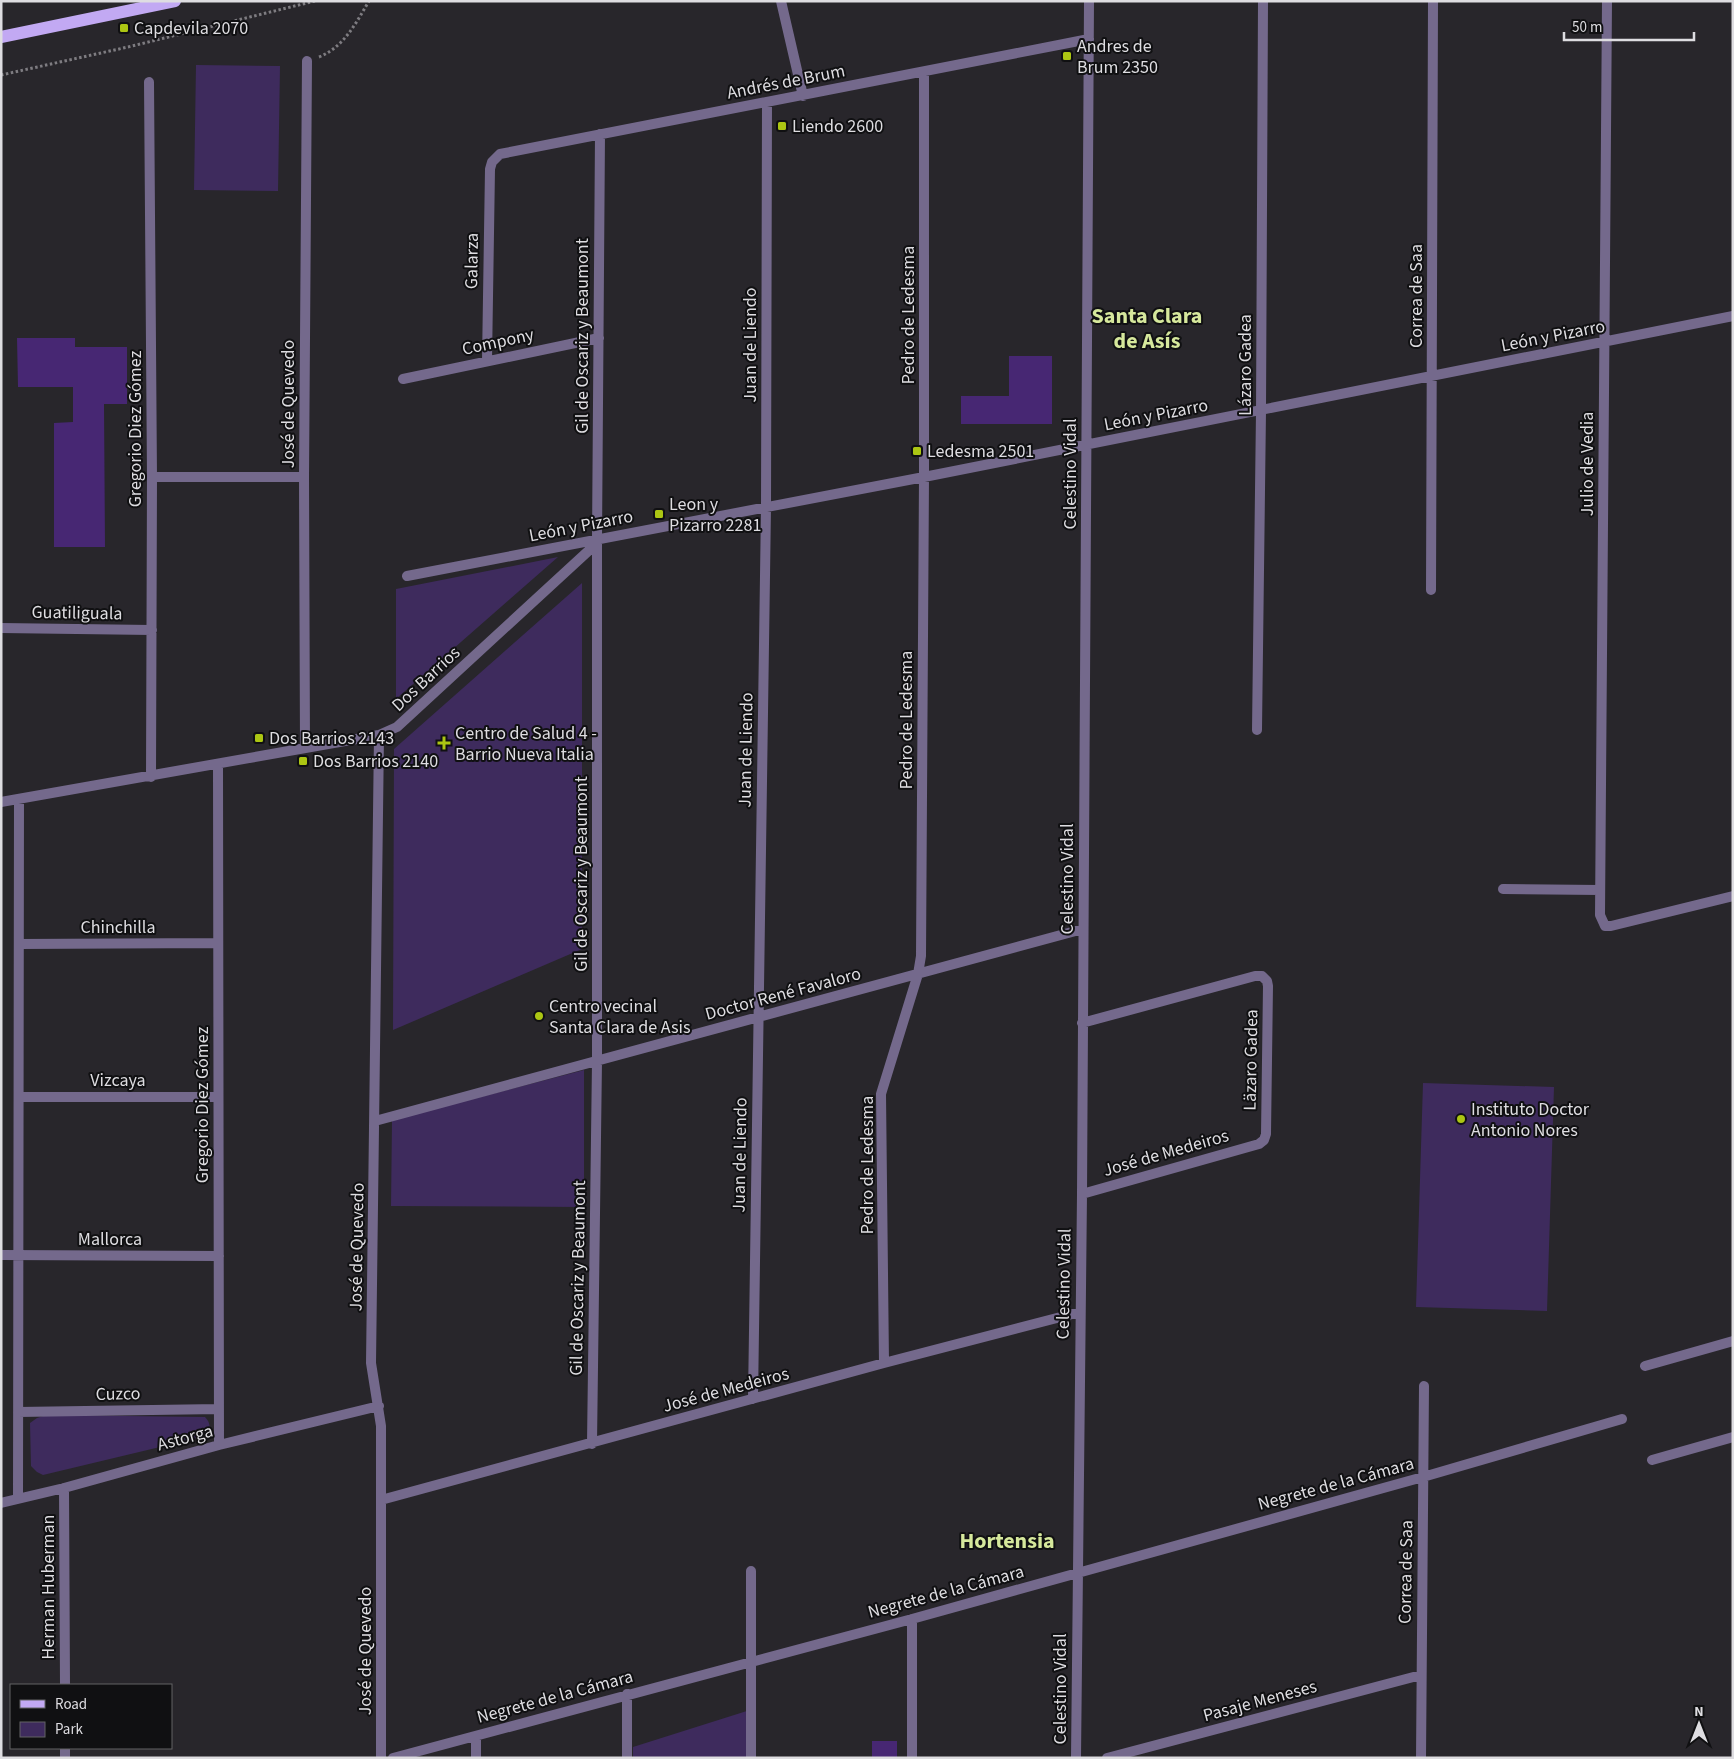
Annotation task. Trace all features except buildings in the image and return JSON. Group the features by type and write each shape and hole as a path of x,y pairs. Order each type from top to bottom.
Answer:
{"main road":[{"path":"1,37 175,1"}],"street":[{"path":"781,1 803,96"},
{"name":"Celestino Vidal","path":"1076,1758 1082,1194 1089,1"},
{"name":"Lázaro Gadea","path":"1257,730 1263,1"},
{"name":"Correa de Saa","path":"1431,590 1433,1"},
{"name":"Julio de Vedia","path":"1607,1 1600,915 1605,926 1611,926 1733,896"},
{"name":"Andrés de Brum","path":"492,162 500,154 1089,39"},
{"name":"José de Quevedo","path":"305,748 306,61"},
{"name":"Pedro de Ledesma","path":"884,1363 882,1094 918,974 921,946 924,72"},
{"name":"Gregorio Diez Gómez","path":"149,82 152,476 151,777"},
{"name":"Juan de Liendo","path":"753,1398 766,507 767,102"},
{"name":"Gil de Oscariz y Beaumont","path":"592,1444 597,1061 597,541 600,134"},
{"name":"Galarza","path":"487,361 490,169 492,162"},
{"name":"León y Pizarro","path":"408,576 597,541 1261,411 1733,316"},
{"name":"Compony","path":"403,378 599,338"},
{"path":"152,476 304,476"},
{"name":"Dos Barrios","path":"1,802 380,735 397,727 597,541"},
{"name":"Guatiliguala","path":"1,628 152,630"},
{"name":"José de Quevedo","path":"380,735 371,1363 382,1426 382,1758"},
{"name":"Gregorio Diez Gómez","path":"218,764 219,1445"},
{"path":"18,1499 19,799"},
{"path":"1503,889 1600,890"},
{"name":"Doctor René Favaloro","path":"375,1121 1083,929"},
{"name":"Chinchilla","path":"19,944 217,943"},
{"name":"Läzaro Gadea","path":"1082,1023 1255,976 1262,976 1267,981 1268,986 1266,1134 1264,1140 1259,1144"},
{"name":"Vizcaya","path":"19,1097 218,1097"},
{"name":"José de Medeiros","path":"1082,1194 1259,1144"},
{"name":"Mallorca","path":"1,1255 219,1256"},
{"name":"José de Medeiros","path":"381,1500 592,1444 753,1398 1080,1312"},
{"path":"1645,1366 1733,1341"},
{"name":"Correa de Saa","path":"1421,1758 1424,1386"},
{"name":"Astorga","path":"1,1503 64,1488 219,1445 379,1406"},
{"name":"Cuzco","path":"18,1412 219,1409"},
{"name":"Negrete de la Cámara","path":"393,1758 1077,1573 1423,1477 1622,1419"},
{"path":"1652,1460 1733,1437"},
{"name":"Herman Huberman","path":"64,1488 65,1684"},
{"path":"751,1758 752,1571"},
{"path":"912,1618 912,1758"},
{"name":"Pasaje Meneses","path":"1107,1758 1421,1675"},
{"path":"627,1694 627,1758"},
{"path":"476,1736 476,1758"}],"path":[{"path":"1,75 128,47 315,1"},
{"path":"306,61 321,57 336,48 348,36 369,1"}],"green space":[{"path":"196,65 280,66 278,191 194,190"},
{"path":"558,557 396,699 396,589"},
{"path":"582,583 582,949 393,1030 394,749"},
{"path":"584,1070 584,1207 391,1206 392,1120"},
{"path":"1423,1083 1554,1087 1547,1311 1416,1307"},
{"path":"46,1415 205,1417 209,1424 209,1431 206,1436 43,1475 31,1466 30,1423"},
{"path":"750,1710 751,1758 633,1758 633,1747"}],"place":[{"name":"Capdevila 2070","path":"124,28"},
{"name":"Andres de Brum 2350","path":"1067,56"},
{"name":"Liendo 2600","path":"782,126"},
{"name":"Ledesma 2501","path":"917,451"},
{"name":"Leon y Pizarro 2281","path":"659,514"},
{"name":"Dos Barrios 2143","path":"259,738"},
{"name":"Centro de Salud 4 - Barrio Nueva Italia","path":"444,743"},
{"name":"Dos Barrios 2140","path":"303,761"},
{"name":"Centro vecinal Santa Clara de Asis","path":"539,1016"},
{"name":"Instituto Doctor Antonio Nores","path":"1461,1119"}],"district":[{"name":"Santa Clara de Asís","path":"1147,328"},
{"name":"Hortensia","path":"1007,1541"}]}
